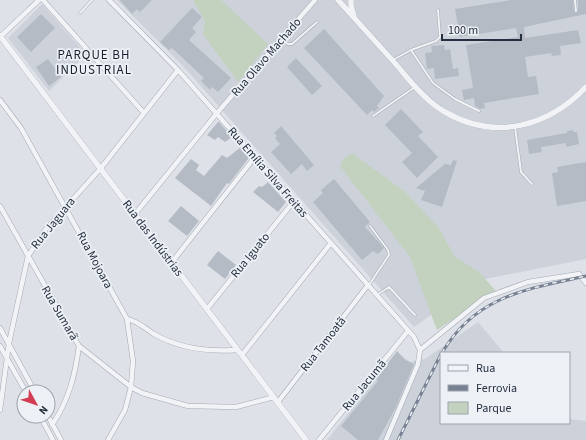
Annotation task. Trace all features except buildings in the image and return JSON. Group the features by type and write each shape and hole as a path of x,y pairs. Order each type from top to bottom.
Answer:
{"street":[{"path":"0,36 39,0"},
{"path":"43,0 144,113"},
{"name":"Rua Emília Silva Freitas","path":"109,0 178,70 217,113 408,331 420,350"},
{"name":"Rua Olavo Machado","path":"135,214 217,113 315,0"},
{"path":"338,0 415,87 445,112 460,119 494,128 515,127 547,117 570,103 586,87"},
{"path":"351,0 351,6 356,20"},
{"name":"Rua das Indústrias","path":"0,36 306,440"},
{"name":"Rua Jaguara","path":"0,410 8,343 28,256 46,229 101,168 178,70"},
{"name":"Rua Mojoara","path":"0,100 21,128 66,206 127,319"},
{"path":"172,262 255,157"},
{"name":"Rua Iguato","path":"207,309 294,201"},
{"name":"Rua Sumarã","path":"0,206 79,346 72,384 65,403 52,425"},
{"path":"242,355 331,243"},
{"path":"386,440 418,364 420,350 484,298 528,282 579,274 586,283"},
{"name":"Rua Tamoatã","path":"278,402 368,286"},
{"path":"108,440 125,410 131,387 133,362 127,319 135,321 154,334 176,345 219,352 238,350"},
{"path":"0,328 31,384"},
{"name":"Rua Jacumã","path":"319,440 408,331"},
{"path":"0,346 21,384"},
{"path":"79,346 131,387 142,392 188,406 236,407 274,397"},
{"path":"44,424 53,440"},
{"path":"52,425 61,440"}],"lane":[{"path":"80,13 92,0"},
{"path":"575,0 576,11"},
{"path":"392,61 411,50 436,41 440,37 441,32 438,10"},
{"path":"281,39 288,44 292,44 317,22"},
{"path":"411,50 433,83 454,99 479,111"},
{"path":"373,116 415,87"},
{"path":"515,127 521,172 532,184"},
{"path":"368,286 388,255 388,250 370,226"},
{"path":"377,295 389,287 414,315"}],"shaded area":[{"path":"117,0 586,0 586,259 480,280 414,327 183,66"},
{"path":"42,4 86,54 49,91 8,38"},
{"path":"478,322 503,352 440,352 440,424 570,424 570,419 586,421 586,440 327,440 397,352 410,362 425,359"}],"green space":[{"path":"193,0 221,0 268,44 238,82 203,34 205,21"},
{"path":"352,153 404,191 439,228 454,256 479,272 496,291 437,330 410,257 340,166 343,159"}],"railway":[{"path":"443,352 455,334 470,319 487,307 504,298 523,291 586,276"},
{"path":"398,440 440,356"}],"district":[{"name":"PARQUE BH INDUSTRIAL","path":"94,62"}]}
